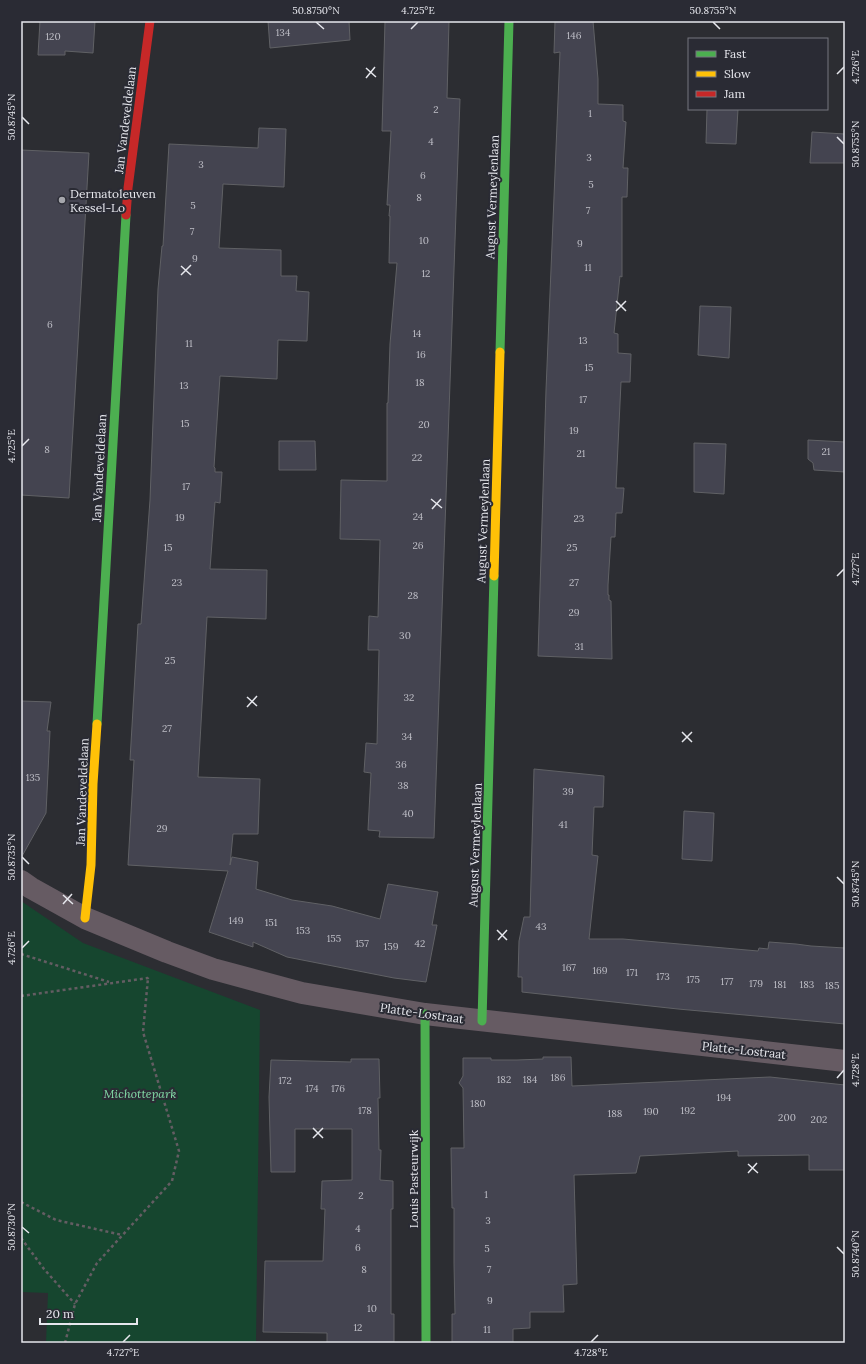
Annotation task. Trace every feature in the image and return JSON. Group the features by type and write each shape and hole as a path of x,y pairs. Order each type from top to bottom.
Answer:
{"street":[{"name":"Jan Vandeveldelaan","path":"85,918 91,865 94,768 128,188 150,21"},
{"name":"August Vermeylenlaan","path":"482,1021 509,21"},
{"name":"Platte-Lostraat","path":"21,881 85,918 167,952 214,969 302,994 425,1014 845,1061"},
{"name":"Louis Pasteurwijk","path":"425,1014 426,1343"}],"path":[{"path":"65,1343 75,1304 97,1264 172,1181 179,1151 143,1032 148,978 167,952"},
{"path":"21,954 112,983"},
{"path":"21,996 148,978"},
{"path":"21,1202 56,1220 123,1235"},
{"path":"21,1238 44,1269 75,1304"}],"green space":[{"name":"Michottepark","path":"21,901 83,943 260,1010 256,1343 46,1343 48,1293 21,1292"}],"building":[{"path":"40,21 95,21 93,53 65,51 65,55 38,55"},
{"path":"268,21 349,21 350,40 270,48"},
{"path":"385,21 449,21 447,98 460,99 434,838 379,837 380,831 368,830 371,773 364,772 366,743 377,744 379,650 368,650 369,616 378,617 380,540 340,539 341,480 387,481 387,403 390,344 397,263 389,263 390,205 387,205 391,131 382,131"},
{"path":"555,21 593,21 598,79 598,104 623,105 623,121 626,122 623,168 628,168 627,197 622,197 622,277 620,276 614,333 618,334 618,353 631,354 630,382 621,382 616,488 624,488 622,513 616,513 615,537 611,537 608,585 608,595 609,600 611,601 612,659 538,656 546,390 560,52 554,53"},
{"path":"707,110 738,110 736,144 706,143"},
{"path":"259,128 286,129 284,187 223,184 219,248 281,250 281,276 297,276 296,291 309,292 307,341 278,340 277,379 220,376 214,467 215,472 222,472 220,503 215,502 210,569 267,570 266,619 207,617 198,777 260,779 258,834 233,834 230,865 232,857 258,862 256,889 292,900 332,906 380,919 388,884 438,892 432,925 437,925 426,982 394,978 287,957 253,942 253,947 209,932 228,871 128,865 134,760 130,760 138,624 141,624 150,500 158,289 163,246 169,144 258,148"},
{"path":"812,132 845,134 845,163 810,163"},
{"path":"21,150 89,153 69,498 21,495"},
{"path":"700,306 731,307 729,358 698,355"},
{"path":"808,440 845,442 845,472 814,470 813,463 808,459"},
{"path":"279,441 315,441 316,470 279,470"},
{"path":"694,443 726,444 724,494 694,492"},
{"path":"21,701 51,702 47,731 50,731 46,813 21,858"},
{"path":"534,769 604,776 603,807 594,807 592,855 598,856 589,939 623,939 758,951 759,948 768,949 769,942 845,948 845,1024 678,1009 522,992 522,977 518,977 519,941 524,917 530,917"},
{"path":"684,811 714,813 712,861 682,859"},
{"path":"543,1057 571,1057 572,1086 770,1077 845,1085 845,1170 809,1170 809,1155 738,1156 738,1151 640,1156 636,1173 574,1175 577,1284 563,1285 564,1312 530,1312 530,1328 513,1329 513,1343 452,1342 452,1314 455,1314 454,1208 452,1208 451,1148 464,1148 463,1088 459,1083 463,1076 463,1058 517,1060 543,1059"},
{"path":"351,1059 379,1059 380,1098 378,1098 379,1150 381,1150 380,1180 393,1181 393,1209 391,1209 391,1314 394,1314 394,1342 327,1343 327,1333 263,1332 265,1261 323,1261 325,1209 321,1209 322,1181 352,1180 352,1129 295,1129 295,1172 271,1172 269,1097 271,1060 351,1062"}],"traffic: fast":[{"path":"500,352 509,21"},
{"path":"97,724 126,215"},
{"path":"482,1021 494,576"},
{"path":"425,1014 426,1343"}],"traffic: slow":[{"path":"494,576 500,352"},
{"path":"85,918 91,865 93,784 97,724"}],"traffic: jam":[{"path":"126,215 128,188 150,21"}],"place":[{"name":"Dermatoleuven Kessel-Lo","path":"62,200"}]}
